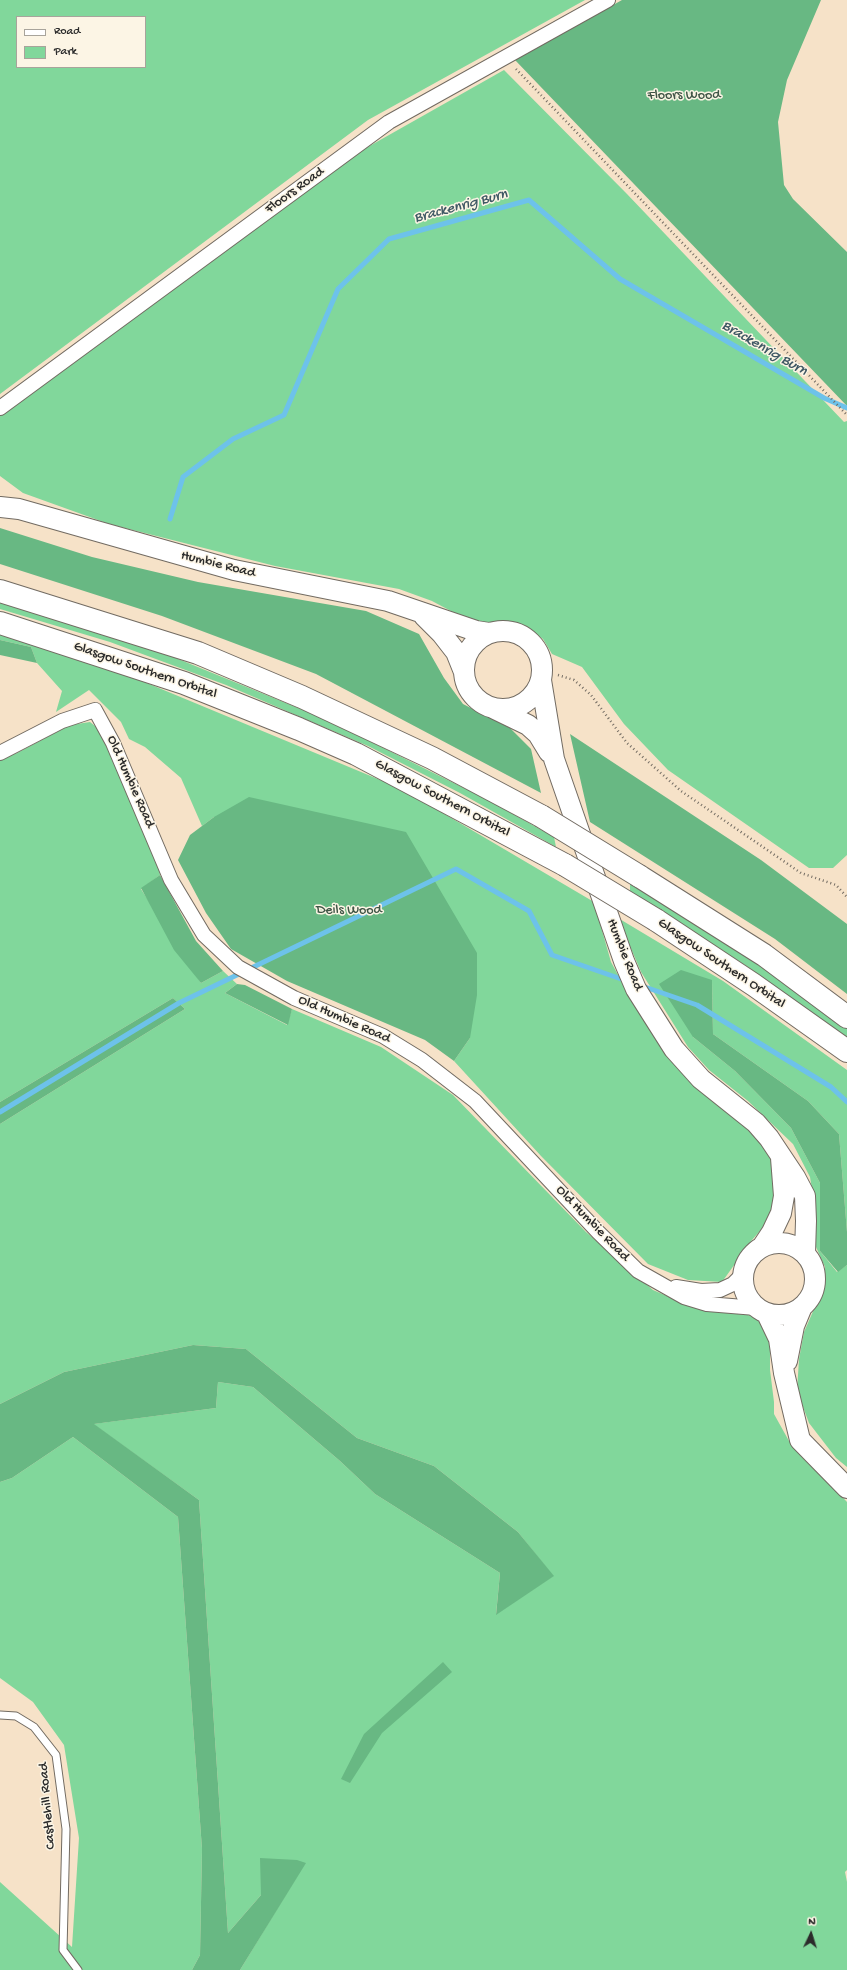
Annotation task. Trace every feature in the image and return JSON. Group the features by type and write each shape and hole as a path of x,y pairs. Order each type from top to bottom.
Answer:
{"highway":[{"name":"Glasgow Southern Orbital","path":"0,591 198,653 302,696 432,758 541,816 639,876 764,955 847,1017"},
{"name":"Glasgow Southern Orbital","path":"0,623 184,684 299,729 356,754 565,865 656,920 754,985 847,1051"}],"street":[{"name":"Floors Road","path":"0,408 389,122 608,0"},
{"name":"Humbie Road","path":"0,493 10,508 234,570 388,601 419,613 476,631 489,633"},
{"name":"Humbie Road","path":"419,613 431,622 447,640 456,652 464,672"},
{"path":"503,631 518,634 529,640 538,653 541,676 535,692 523,703 510,708 490,706 480,701 472,694 467,684 464,672 465,661 469,649 478,640 489,633 503,631"},
{"name":"Humbie Road","path":"541,676 554,759 624,961 636,989 674,1049 701,1079 756,1123 769,1138 795,1177 804,1196 806,1222 805,1253"},
{"name":"Humbie Road","path":"490,706 528,725 538,734 554,759"},
{"name":"Old Humbie Road","path":"0,753 62,721 95,710 113,743 135,792 171,880 204,935 238,967 294,998 383,1036 422,1060 475,1101 598,1232 638,1271 660,1284"},
{"name":"Humbie Road","path":"660,1284 701,1291 720,1290 734,1284 743,1274 746,1263 753,1254 762,1247 772,1232 782,1207 784,1196 780,1154"},
{"path":"660,1284 684,1296 707,1304 762,1311 778,1316 790,1314 801,1309 808,1302 813,1293 816,1282 812,1262 805,1253 796,1246 785,1243 773,1243 762,1247"},
{"path":"743,1274 745,1293 762,1311 778,1339 784,1373 800,1440 847,1488"},
{"path":"784,1373 794,1326 801,1309"}],"lane":[{"name":"Castlehill Road","path":"0,1715 16,1716 34,1727 56,1755 66,1829 63,1950 78,1970"}],"path":[{"path":"504,57 846,414"},
{"path":"541,676 555,674 574,680 591,695 627,743 681,792 801,873 836,885 847,897"}],"green space":[{"path":"0,0 585,0 368,120 0,394"},
{"name":"Floors Wood","path":"622,0 821,0 787,80 778,122 784,185 793,199 847,252 847,406 515,60"},
{"path":"504,70 627,194 844,422 847,421 847,855 833,868 809,868 668,770 624,724 582,667 552,654 543,639 525,626 501,622 478,622 464,618 432,601 399,589 275,566 109,524 23,493 0,476 0,415 366,148"},
{"path":"0,528 92,557 198,582 366,611 419,634 444,678 463,704 510,728 531,749 541,793 316,674 162,616 0,564"},
{"path":"0,602 166,654 325,719 486,799 554,837 556,847 460,793 368,746 226,685 110,642 0,609"},
{"path":"0,630 142,681 402,789 594,902 611,962 629,995 768,1151 777,1180 776,1201 767,1223 752,1240 722,1282 688,1280 648,1264 541,1156 454,1061 470,1038 214,817 202,826 181,778 145,747 129,739 121,722 89,690 56,712 62,691 37,663 31,647 0,640"},
{"path":"0,640 31,647 37,663 0,655"},
{"path":"90,722 100,730 158,860 160,875 141,889 201,983 223,971 237,984 225,993 287,1025 292,1009 381,1047 453,1095 586,1232 653,1290 706,1311 748,1315 759,1319 770,1339 770,1370 774,1414 789,1441 847,1502 847,1870 845,1872 847,1882 847,1970 240,1970 305,1863 261,1895 228,1933 199,1500 93,1424 216,1408 218,1382 253,1387 340,1461 375,1494 500,1573 496,1614 553,1576 518,1532 434,1466 357,1438 246,1349 193,1345 64,1372 0,1404 0,1124 185,1009 173,998 0,1102 0,759 17,753 70,725"},
{"path":"570,734 761,860 847,924 847,994 775,939 590,822"},
{"name":"Deils Wood","path":"249,797 406,832 477,953 477,995 470,1038 454,1061 425,1040 287,981 231,949 206,913 178,860 190,835 214,817"},
{"path":"160,875 196,941 223,971 201,983 174,950 141,888"},
{"path":"630,882 745,954 847,1029 847,1039 745,965 630,891"},
{"path":"618,918 723,981 847,1070 847,1232 839,1134 808,1101 713,1034 712,980 693,1037 735,1071 791,1128 820,1183 820,1251 837,1272 847,1265 847,1467 836,1458 809,1423 797,1391 799,1359 804,1332 825,1284 825,1267 816,1247 814,1201 810,1177 793,1144 748,1101 709,1070 688,1047 641,972"},
{"path":"681,970 712,980 713,1034 808,1101 839,1134 847,1232 847,1265 838,1272 820,1251 820,1183 791,1128 735,1071 693,1037 659,984"},
{"path":"237,984 245,985 292,1009 288,1025 225,993"},
{"path":"173,998 185,1009 0,1124 0,1102"},
{"path":"193,1345 246,1349 357,1438 434,1466 518,1532 554,1576 496,1615 500,1573 375,1494 340,1461 253,1387 218,1382 216,1408 94,1424 199,1500 228,1933 261,1895 260,1858 297,1860 306,1863 240,1970 192,1970 200,1955 202,1849 178,1517 73,1437 12,1478 0,1482 0,1404 64,1372"},
{"path":"73,1437 178,1517 202,1849 200,1955 192,1970 0,1970 0,1882 72,1947 79,1838 64,1745 33,1702 0,1678 0,1482 12,1478"},
{"path":"443,1662 452,1672 382,1733 350,1783 341,1779 364,1734"}],"waterway":[{"name":"Brackenrig Burn","path":"170,519 183,477 233,439 284,415 338,289 389,239 529,200 620,279 824,398 847,408"},
{"path":"0,1112 179,1003 456,869 529,911 552,955 627,981"},
{"path":"642,986 697,1005 831,1087 847,1102"}]}
